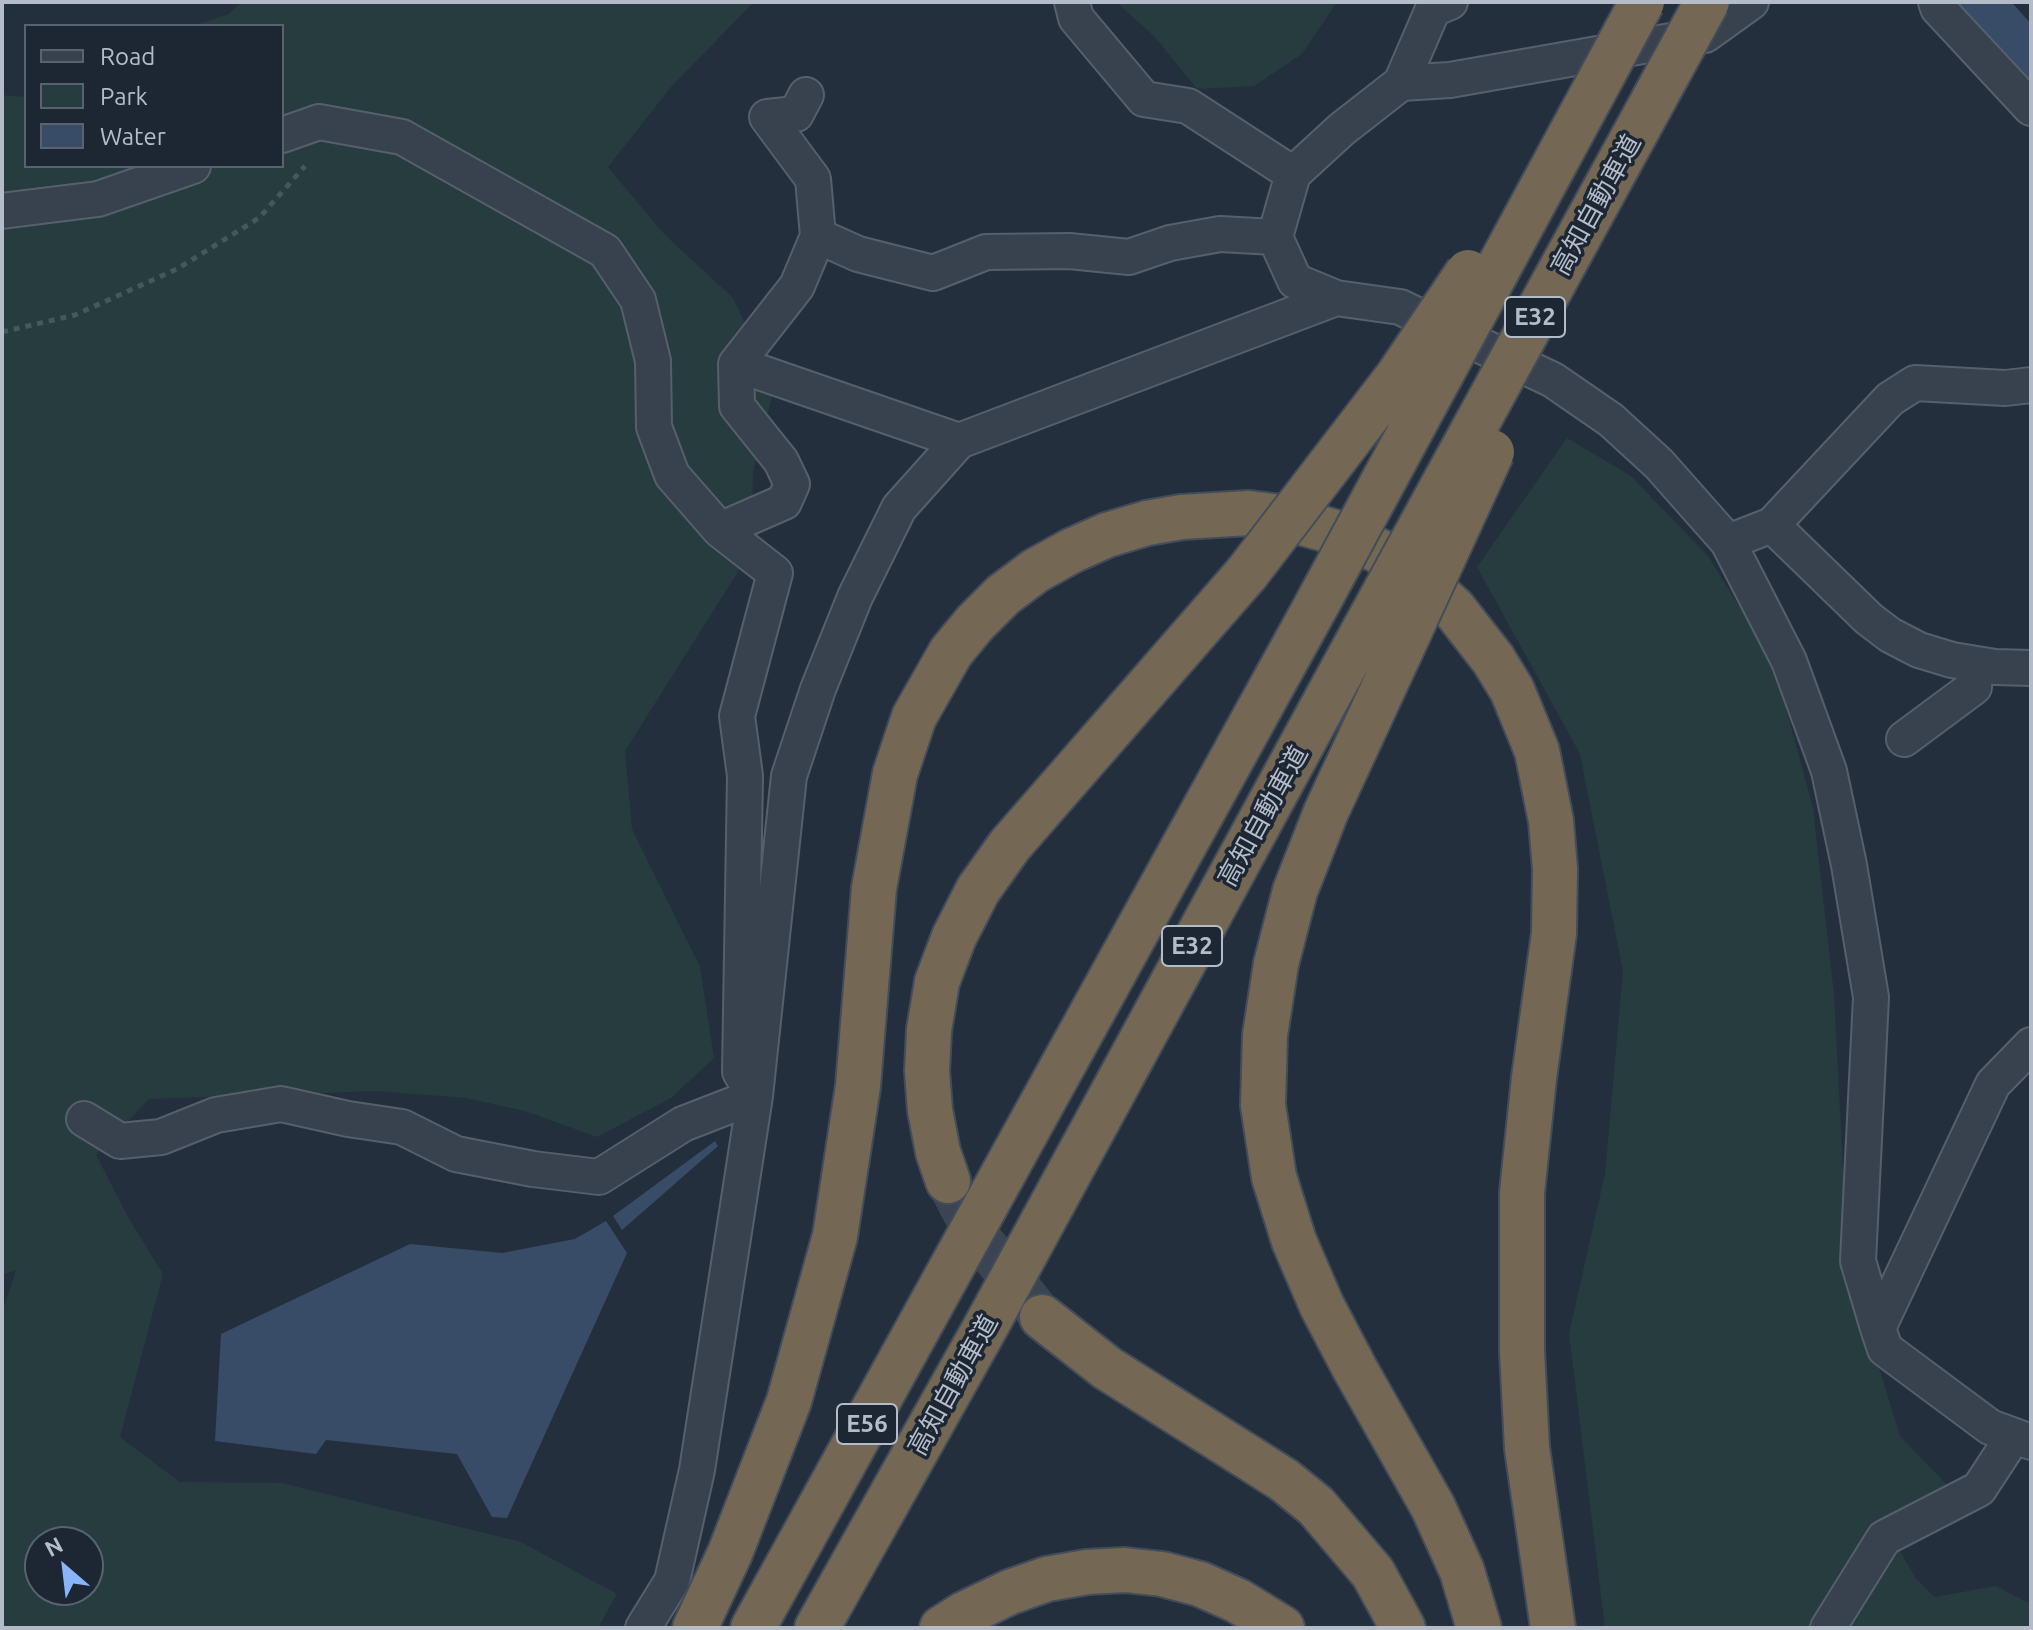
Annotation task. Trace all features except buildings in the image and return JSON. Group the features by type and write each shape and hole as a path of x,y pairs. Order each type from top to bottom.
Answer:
{"highway":[{"path":"948,1181 935,1138 927,1071 929,1030 937,982 954,937 978,890 1010,845 1247,573 1398,376 1493,234 1625,2"},
{"name":"高知自動車道","path":"753,1628 1316,606 1642,2"},
{"path":"1479,1628 1462,1571 1433,1507 1322,1306 1294,1241 1274,1177 1263,1105 1265,1035 1276,964 1295,891 1326,812 1382,641 1707,2"},
{"path":"695,1628 730,1553 789,1401 835,1236 858,1086 874,888 895,774 914,717 951,652 975,623 1003,595 1035,571 1107,535 1147,523 1182,517 1249,513 1281,517 1342,534 1384,552 1420,578 1454,609 1493,659 1512,690 1537,751 1551,821 1555,869 1554,933 1522,1193 1522,1351 1527,1448 1553,1628"},
{"name":"高知自動車道","path":"817,1628 1022,1261 1382,641"},
{"path":"1042,1317 1107,1368 1284,1480 1316,1506 1373,1573 1403,1628"},
{"path":"942,1628 1010,1592 1047,1579 1125,1570 1162,1574 1200,1584 1238,1601 1282,1628"}],"street":[{"path":"1072,2 1076,18 1144,99 1188,106 1293,174"},
{"path":"1450,2 1433,9 1401,83 1342,129 1293,174 1275,237 1295,281 1336,298 1400,307 1553,380 1611,420 1659,464 1728,542 1794,675 1829,771 1849,865 1871,997 1858,1261 1878,1328 1885,1349 1990,1427 2022,1440 1979,1489 1884,1538 1828,1628"},
{"path":"1401,83 1450,80 1705,35 1751,2"},
{"path":"1936,2 1938,8 2031,108"},
{"path":"720,530 784,502 792,484 781,461 737,406 736,364 797,286 818,236 813,179 767,117 796,114 806,95"},
{"path":"284,134 319,122 402,137 605,251 638,300 653,361 654,427 672,475 720,530 775,573 737,716 745,776 740,1072 755,1096"},
{"path":"2,211 98,199 187,168"},
{"path":"818,236 858,254 933,273 986,252 1069,251 1129,257 1170,243 1220,234 1275,237"},
{"path":"643,1628 672,1581 697,1470 755,1096 789,776 818,689 855,597 899,508 959,441 1336,298"},
{"path":"736,364 959,441"},
{"path":"1728,542 1772,525 1890,399 1915,383 2005,388 2031,385"},
{"path":"1772,525 1869,619 1890,635 1919,650 1975,664 2031,668"},
{"path":"1904,739 1974,687 1975,664"},
{"path":"1878,1328 1993,1084 2031,1045"},
{"path":"84,1119 120,1141 161,1137 216,1115 281,1104 402,1127 456,1154 533,1169 599,1177 683,1124 755,1096"}],"path":[{"path":"2,332 75,315 177,269 259,218 315,155 319,122"}],"green space":[{"path":"241,2 754,2 671,87 608,167 665,235 733,298 775,385 753,472 751,551 625,751 632,829 700,967 714,1058 671,1098 597,1137 525,1111 466,1098 377,1091 149,1099 96,1155 128,1217 163,1274 120,1437 180,1482 282,1483 521,1542 617,1594 598,1628 2,1628 2,1313 16,1270 2,1275 2,95 24,97 24,168 284,168 284,24 199,24 229,14"},
{"path":"1116,2 1337,2 1302,54 1254,86 1197,89 1155,37"},
{"path":"1567,438 1631,476 1708,556 1773,661 1813,808 1834,994 1848,1266 1900,1436 1951,1489 1882,1521 1917,1580 1935,1597 1996,1586 2031,1604 2031,1628 1605,1628 1569,1333 1605,1174 1623,971 1580,754 1477,567"}],"water":[{"path":"715,1141 718,1146 622,1230 613,1216"},
{"path":"606,1221 627,1253 507,1518 492,1517 457,1454 326,1440 316,1454 215,1441 221,1334 410,1244 502,1253 575,1239"}],"waterway":[{"path":"1967,2 2031,73"}],"tunnel":[{"path":"948,1181 975,1233 1042,1317"}]}
